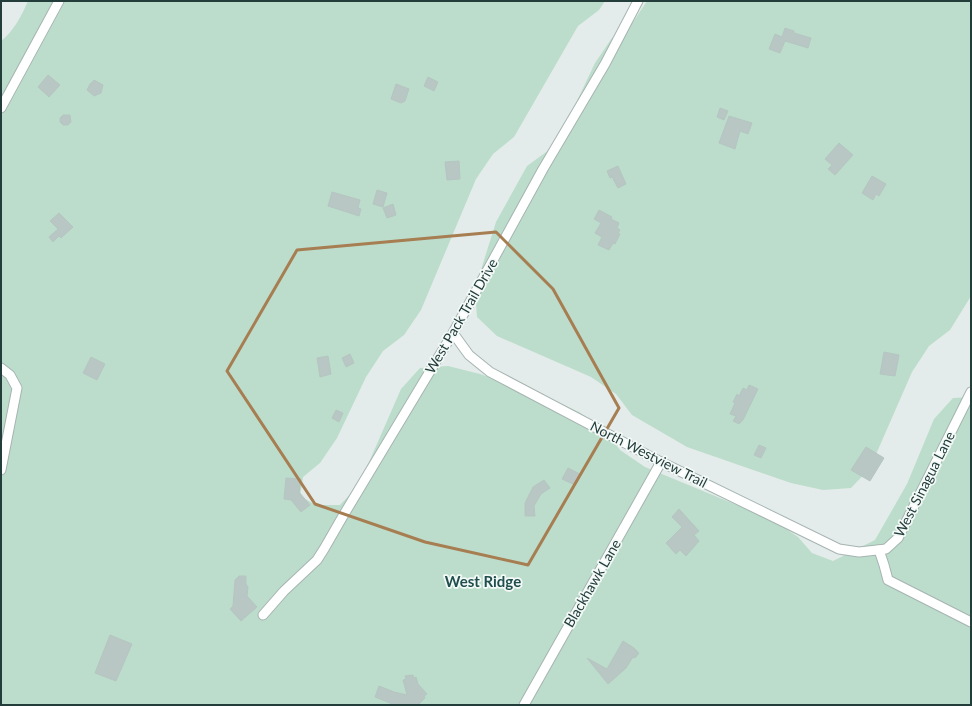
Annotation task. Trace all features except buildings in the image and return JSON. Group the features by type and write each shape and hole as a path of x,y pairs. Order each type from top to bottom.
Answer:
{"street":[{"path":"1,108 58,1"},
{"name":"West Pack Trail Drive","path":"263,615 284,591 317,560 453,333 543,169 605,64 638,1"},
{"name":"North Westview Trail","path":"453,333 469,355 490,372 661,462 839,549 859,552"},
{"path":"1,368 10,375 17,388 1,470"},
{"name":"West Sinagua Lane","path":"859,552 886,549 898,538 971,392"},
{"name":"Blackhawk Lane","path":"524,705 661,462"},
{"path":"879,550 888,580 971,622"}],"highlighted area":[{"path":"496,232 553,289 619,408 528,565 425,542 315,504 227,371 297,250"}],"green space":[{"path":"28,1 605,1 599,10 578,26 514,137 493,154 476,179 421,310 404,335 383,351 366,377 337,438 320,463 303,477 300,496 316,505 340,505 359,485 401,389 420,368 448,366 480,374 549,398 579,412 604,429 620,450 645,467 773,520 798,537 812,553 833,561 875,540 907,484 934,419 953,398 971,397 971,705 1,705 1,41 17,23"},
{"path":"647,1 971,1 971,296 950,330 929,346 912,372 870,468 851,488 823,490 791,483 687,447 632,415 616,394 591,377 497,336 477,317 475,289 496,222 527,166 549,150 566,124 595,63 612,38 633,22"}],"district":[{"name":"West Ridge","path":"483,581"}]}
